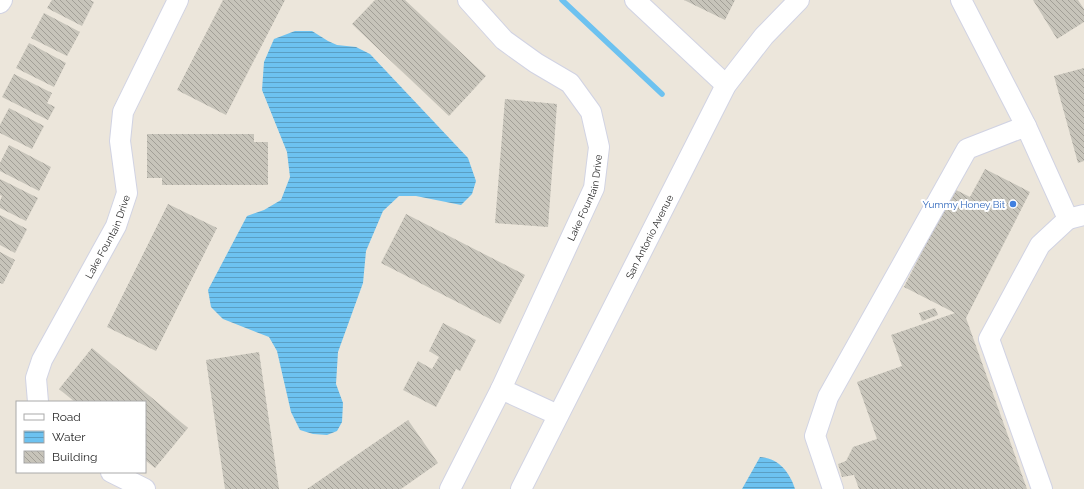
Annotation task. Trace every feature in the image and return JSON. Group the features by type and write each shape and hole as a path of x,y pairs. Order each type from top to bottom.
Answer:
{"street":[{"name":"Lake Fountain Drive","path":"38,401 36,378 42,360 116,226 127,193 120,141 123,112 178,0"},
{"name":"Lake Fountain Drive","path":"450,489 501,389 594,188 599,147 591,112 570,83 536,63 504,40 468,0"},
{"path":"635,0 726,85"},
{"name":"San Antonio Avenue","path":"521,489 726,85 764,36 799,0"},
{"path":"961,0 1026,126 1076,217 1040,245 989,339 1042,489"},
{"path":"833,489 816,436 828,397 967,149 1026,126"},
{"path":"501,389 558,416"},
{"path":"113,473 145,489"}],"water":[{"path":"295,31 312,31 337,45 356,47 370,54 468,158 476,181 472,194 461,205 416,196 399,196 383,211 366,251 363,283 338,352 336,384 343,403 342,422 337,431 327,435 313,434 300,430 291,412 277,351 269,337 223,319 211,307 208,290 247,216 264,210 281,200 290,177 287,152 262,90 264,62 274,39"},
{"path":"760,457 773,460 783,467 790,477 795,489 742,489"}],"building":[{"path":"52,0 90,0 94,2 82,26 47,8"},
{"path":"223,0 285,0 226,115 177,90"},
{"path":"375,0 405,0 486,76 449,116 352,24"},
{"path":"684,0 735,0 725,20"},
{"path":"1033,0 1078,0 1084,9 1084,22 1057,39"},
{"path":"44,13 80,32 67,56 31,38"},
{"path":"29,43 66,63 54,87 16,68"},
{"path":"1084,68 1084,161 1078,163 1054,76"},
{"path":"14,74 52,93 47,103 55,107 48,120 2,97"},
{"path":"505,99 557,104 548,227 495,223"},
{"path":"9,108 44,126 32,149 0,133 0,125"},
{"path":"147,134 254,134 254,142 268,142 268,185 162,185 162,178 147,178"},
{"path":"9,145 51,167 39,191 0,171 0,163"},
{"path":"985,169 1030,192 966,318 1027,489 859,489 854,475 842,477 838,464 846,461 853,447 877,439 857,382 902,366 891,335 955,313 904,287 954,189 970,197"},
{"path":"0,179 38,198 26,221 0,208 2,196 0,195"},
{"path":"168,204 217,228 156,351 107,327"},
{"path":"406,214 525,275 500,324 381,263"},
{"path":"0,215 27,229 15,253 0,245"},
{"path":"0,252 15,260 3,284 0,283"},
{"path":"935,308 938,315 922,321 919,313"},
{"path":"443,323 476,340 460,371 456,369 436,407 403,390 418,361 432,369 439,357 429,351"},
{"path":"92,348 188,428 155,468 146,461 146,401 74,401 59,389"},
{"path":"259,352 279,489 225,489 206,360"},
{"path":"408,420 438,463 401,489 307,489"}],"waterway":[{"path":"562,0 662,94"}],"place":[{"name":"Yummy Honey Bit","path":"1013,204"}]}
